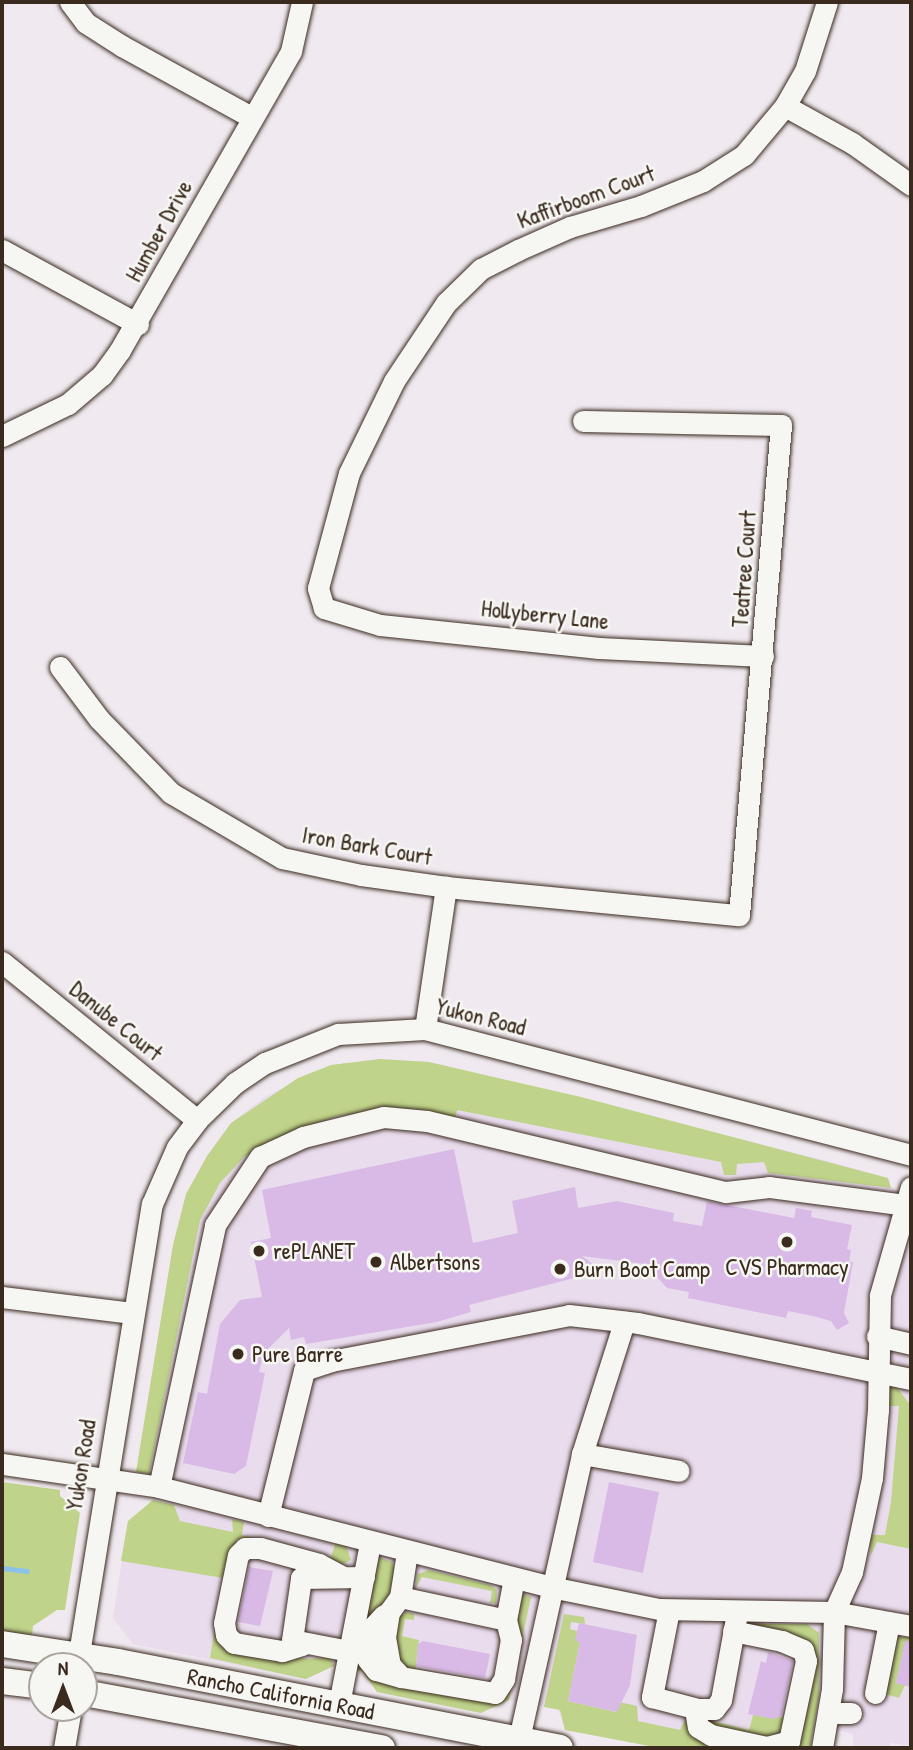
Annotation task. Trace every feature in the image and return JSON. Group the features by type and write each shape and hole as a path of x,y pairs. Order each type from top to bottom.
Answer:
{"main road":[{"name":"Rancho California Road","path":"2,1644 38,1652"},
{"name":"Rancho California Road","path":"98,1664 339,1704 518,1744 560,1748"},
{"path":"2,1681 28,1684"},
{"name":"Rancho California Road","path":"98,1695 382,1748"}],"street":[{"path":"70,2 86,23 253,118"},
{"name":"Humber Drive","path":"2,436 68,404 102,375 138,324 291,51 302,2"},
{"name":"Kaffirboom Court","path":"324,608 318,588 321,566 349,473 405,362 446,303 481,269 518,250 570,227 640,206 703,181 744,155 785,106 804,71 827,2"},
{"path":"785,106 852,144 911,185"},
{"path":"2,250 138,324"},
{"name":"Teatree Court","path":"583,421 781,425 739,915"},
{"name":"Hollyberry Lane","path":"324,608 407,628 599,648 763,656"},
{"name":"Iron Bark Court","path":"60,667 128,752 171,793 282,858 360,875 446,887 739,915"},
{"path":"425,1029 446,887"},
{"name":"Danube Court","path":"2,962 197,1120"},
{"name":"Yukon Road","path":"79,1652 132,1313 152,1204 177,1147 197,1120 235,1083 299,1046 338,1034 425,1029 911,1155"},
{"path":"159,1487 215,1225 260,1157 303,1137 384,1117 427,1121 726,1192 769,1186 909,1196 906,1227 880,1295 872,1478 852,1573 834,1612 828,1713 822,1748"},
{"path":"2,1297 132,1313"},
{"path":"268,1516 304,1370 569,1315 624,1322 911,1379"},
{"path":"518,1744 582,1454 624,1322"},
{"path":"877,1336 911,1344"},
{"path":"582,1454 680,1471"},
{"path":"2,1464 106,1477 159,1487 370,1543 551,1587 735,1621 803,1650 806,1661 789,1741 767,1747 711,1735 698,1727 695,1709"},
{"path":"339,1704 349,1651 353,1577 370,1543"},
{"path":"302,1645 282,1651 234,1643 226,1635 224,1623 238,1555 245,1548 260,1548 319,1564 353,1577"},
{"path":"407,1552 395,1605 373,1627 368,1660 376,1670 401,1677 495,1693 504,1679 511,1640 506,1620 514,1578"},
{"path":"349,1651 294,1643 291,1634 301,1578 353,1577"},
{"path":"395,1605 506,1620"},
{"path":"669,1609 652,1697 695,1709 719,1706 735,1621"},
{"path":"735,1621 834,1612 911,1626"},
{"path":"875,1693 889,1622"},
{"path":"828,1713 851,1713"},
{"path":"64,1748 69,1722"}],"shaded area":[{"path":"380,1059 429,1062 831,1162 888,1178 891,1188 911,1197 911,1746 890,1743 890,1748 853,1748 853,1734 837,1730 833,1748 660,1748 565,1730 558,1709 504,1699 481,1713 377,1692 362,1671 329,1666 306,1679 133,1644 113,1618 128,1521 153,1500 157,1476 136,1472 173,1245 186,1194 207,1156 231,1123 266,1096 331,1065"}],"green space":[{"path":"380,1059 429,1062 581,1097 888,1178 891,1188 768,1173 764,1162 737,1164 736,1175 724,1175 721,1162 457,1110 455,1120 379,1110 335,1117 283,1136 244,1157 220,1183 200,1220 149,1474 136,1472 173,1245 186,1194 207,1156 231,1123 298,1078 331,1065"},
{"path":"896,1386 911,1406 911,1549 877,1542 871,1555 870,1535 885,1535 891,1502 899,1406 887,1406 886,1390"},
{"path":"2,1482 60,1490 60,1496 80,1513 65,1610 57,1610 33,1626 32,1635 2,1632"},
{"path":"153,1500 174,1505 180,1521 233,1532 232,1519 244,1522 242,1535 331,1557 336,1542 346,1545 351,1560 339,1566 252,1542 218,1630 245,1651 309,1659 331,1657 334,1666 306,1679 210,1658 223,1578 121,1561 128,1521"},
{"path":"378,1557 392,1562 395,1571 389,1597 375,1610 362,1654 487,1700 517,1622 521,1594 531,1597 509,1700 481,1713 377,1692 362,1671 356,1670"},
{"path":"429,1570 490,1585 497,1590 496,1603 490,1603 492,1591 422,1577 415,1589 418,1574"},
{"path":"407,1612 414,1614 414,1620 405,1619 402,1636 419,1640 415,1673 396,1667 393,1620"},
{"path":"564,1614 584,1617 585,1624 571,1622 570,1629 577,1631 580,1642 568,1701 616,1712 619,1702 637,1706 638,1721 680,1730 685,1719 744,1748 660,1748 565,1730 560,1710 544,1707"},
{"path":"749,1624 807,1624 819,1633 819,1696 810,1748 790,1748 810,1664"},
{"path":"896,1637 911,1637 911,1653 903,1651 896,1683 905,1685 899,1698 885,1694"},
{"path":"753,1715 788,1718 785,1738 731,1736 705,1719 749,1730"}],"building":[{"path":"454,1149 473,1243 518,1233 512,1201 575,1187 578,1208 617,1201 674,1213 673,1221 702,1226 707,1201 794,1218 796,1208 812,1211 811,1217 852,1225 847,1249 851,1250 849,1262 853,1262 844,1313 849,1323 837,1330 831,1321 813,1316 788,1311 786,1318 688,1298 689,1292 667,1288 645,1264 582,1256 602,1271 469,1305 471,1312 437,1322 306,1344 304,1337 291,1340 289,1328 264,1353 259,1372 265,1373 246,1466 234,1474 183,1463 198,1392 207,1394 220,1324 240,1300 262,1297 251,1242 271,1238 262,1190"},
{"path":"609,1482 659,1492 643,1573 593,1562"},
{"path":"249,1567 273,1571 260,1626 238,1622"},
{"path":"579,1623 637,1635 630,1685 617,1712 568,1701 580,1642 575,1641"},
{"path":"423,1641 490,1654 485,1678 416,1666 418,1644"},
{"path":"905,1641 911,1641 911,1687 896,1683"},
{"path":"768,1652 793,1661 781,1716 774,1719 748,1714 761,1661 766,1663"}],"waterway":[{"path":"2,1568 27,1571"}],"place":[{"name":"CVS Pharmacy","path":"787,1242"},
{"name":"rePLANET","path":"259,1251"},
{"name":"Albertsons","path":"376,1262"},
{"name":"Burn Boot Camp","path":"560,1269"},
{"name":"Pure Barre","path":"238,1354"}]}
